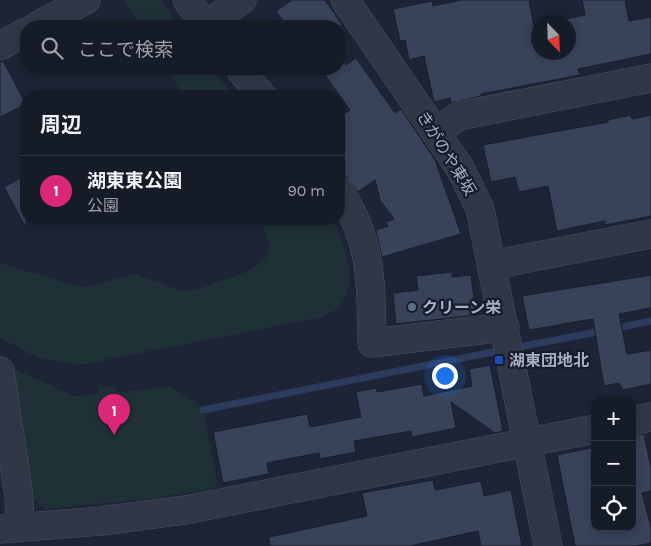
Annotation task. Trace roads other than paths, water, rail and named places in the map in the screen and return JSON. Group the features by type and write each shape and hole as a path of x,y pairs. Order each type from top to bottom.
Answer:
{"street":[{"path":"48,20 86,0"},
{"path":"187,0 201,20"},
{"path":"214,20 242,0"},
{"name":"きがのや東坂","path":"345,0 460,168 474,194 484,223 548,546"},
{"path":"0,46 20,35"},
{"path":"245,75 257,90"},
{"path":"436,132 460,116 651,78"},
{"path":"345,202 360,228 368,252 371,277 372,343 504,327"},
{"path":"492,265 651,234"},
{"path":"0,371 25,532 185,510 591,430"},
{"path":"636,420 651,417"}],"waterway":[{"path":"613,329 651,321"},
{"path":"519,347 602,331"},
{"path":"203,410 498,351"}],"place":[{"name":"クリーン栄","path":"412,307"},
{"name":"湖東団地北","path":"499,360"},
{"name":"湖東東公園","path":"114,435"}]}
